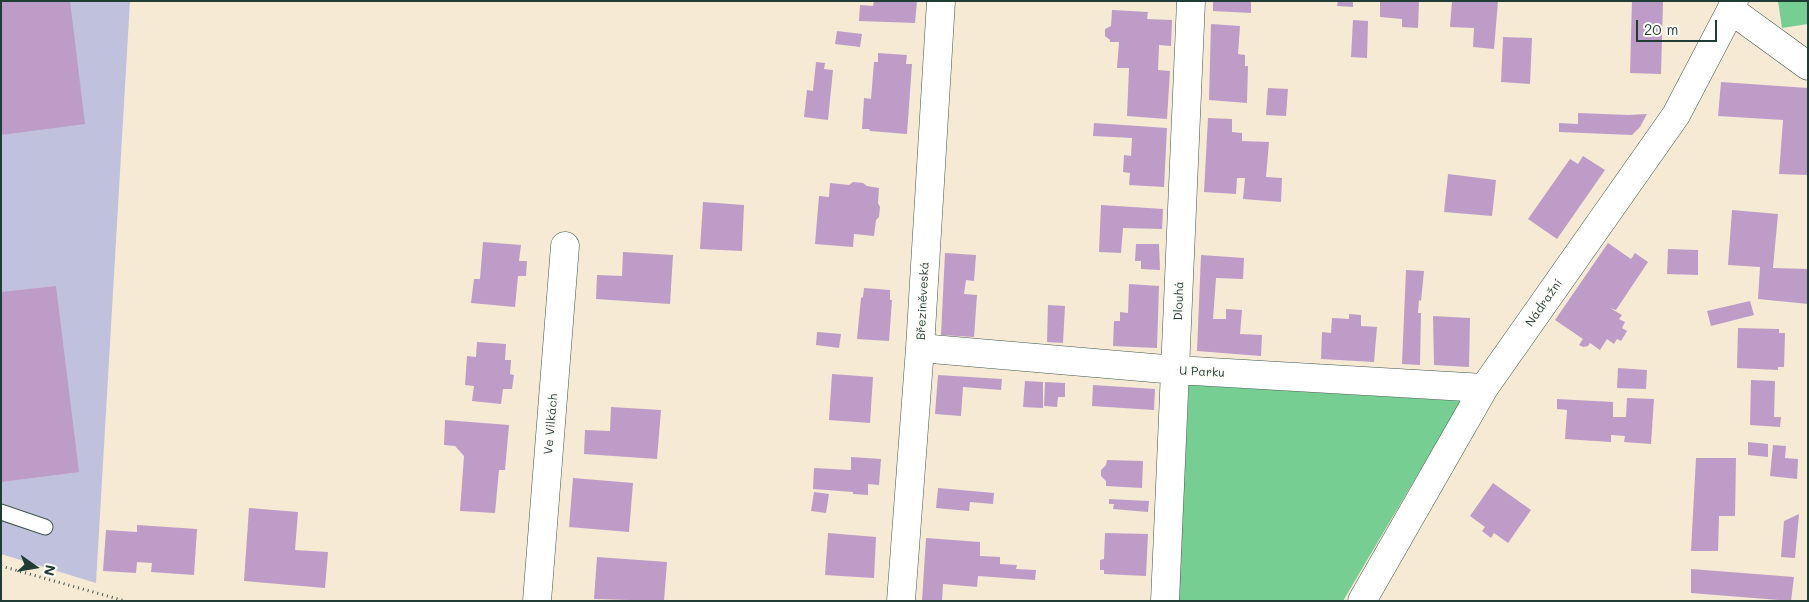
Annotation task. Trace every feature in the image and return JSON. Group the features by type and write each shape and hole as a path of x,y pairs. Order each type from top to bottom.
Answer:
{"street":[{"name":"Březiněveská","path":"901,601 920,348 941,1"},
{"name":"Dlouhá","path":"1165,601 1191,1"},
{"path":"1732,6 1808,66"},
{"name":"Nádražní","path":"1362,601 1484,388 1676,115 1732,6"},
{"name":"Ve Vilkách","path":"537,601 565,246"},
{"name":"U Parku","path":"920,348 1176,370 1484,388"}],"lane":[{"path":"1,512 45,527"}],"path":[{"path":"1,566 125,601"}],"shaded area":[{"path":"1,1 130,1 96,583 1,554"}],"green space":[{"path":"1778,1 1808,1 1808,24 1782,28"},
{"path":"1189,385 1461,401 1343,601 1178,601"}],"building":[{"path":"1,1 70,1 85,124 1,135"},
{"path":"874,1 917,1 915,23 859,21 860,5 873,6"},
{"path":"1213,1 1251,1 1251,13 1213,11"},
{"path":"1338,1 1353,1 1353,7 1337,6"},
{"path":"1380,1 1419,1 1418,28 1402,27 1402,19 1380,17"},
{"path":"1452,1 1498,1 1494,49 1473,47 1474,28 1450,27"},
{"path":"1632,1 1663,1 1661,74 1630,73"},
{"path":"1112,10 1148,12 1147,19 1172,20 1171,46 1159,45 1158,70 1170,71 1167,119 1127,116 1129,68 1117,68 1119,42 1110,42 1105,36 1105,29 1111,26"},
{"path":"1353,20 1368,21 1367,58 1351,57"},
{"path":"1211,24 1240,26 1238,54 1245,55 1245,66 1248,66 1247,103 1209,100"},
{"path":"837,31 862,34 860,47 835,44"},
{"path":"1503,37 1532,38 1530,84 1501,82"},
{"path":"878,53 907,55 906,64 912,64 907,134 862,129 864,98 871,99 874,62 878,62"},
{"path":"816,62 825,63 824,69 833,70 828,120 804,117 807,90 813,91"},
{"path":"1721,82 1808,88 1808,175 1779,174 1783,120 1718,116"},
{"path":"1268,88 1288,89 1286,116 1266,115"},
{"path":"1578,113 1647,114 1640,127 1632,135 1559,132 1559,123 1578,124"},
{"path":"1208,118 1232,119 1232,132 1242,133 1242,141 1269,142 1266,177 1282,178 1281,202 1243,199 1245,178 1237,178 1236,194 1204,192"},
{"path":"1094,123 1167,128 1164,187 1129,185 1130,173 1123,172 1124,155 1131,156 1132,138 1093,136"},
{"path":"1583,156 1605,170 1557,239 1528,219 1570,159 1578,164"},
{"path":"1448,174 1496,180 1492,216 1444,212"},
{"path":"853,182 879,188 879,217 876,220 874,236 854,234 853,247 815,244 819,196 829,197 830,183 849,185"},
{"path":"703,202 744,205 742,251 700,249"},
{"path":"1101,205 1163,209 1162,229 1123,228 1121,253 1099,252"},
{"path":"1732,210 1778,214 1773,268 1808,269 1808,304 1758,299 1760,267 1728,265"},
{"path":"483,242 521,245 519,261 527,261 526,276 518,276 515,307 471,303 474,279 480,279"},
{"path":"1608,243 1631,259 1635,253 1648,262 1616,310 1610,308 1622,315 1619,319 1625,322 1622,328 1627,331 1621,341 1617,339 1614,344 1607,339 1600,350 1590,343 1588,346 1583,347 1579,345 1583,339 1555,320"},
{"path":"1136,244 1159,244 1160,270 1141,269 1141,261 1135,261"},
{"path":"1668,249 1698,250 1698,275 1667,274"},
{"path":"623,252 673,255 670,304 596,299 597,275 622,276"},
{"path":"945,253 976,255 974,281 966,280 964,294 977,295 974,337 941,335"},
{"path":"1201,255 1244,258 1243,279 1216,278 1213,319 1226,319 1226,309 1242,310 1240,334 1262,335 1261,356 1197,351"},
{"path":"1406,270 1424,271 1418,313 1421,313 1420,365 1402,364"},
{"path":"1129,284 1159,286 1157,348 1113,346 1114,321 1120,321 1120,312 1128,313"},
{"path":"56,286 79,472 1,482 1,292"},
{"path":"864,288 890,290 890,300 892,300 889,341 857,339 861,298 863,297"},
{"path":"1750,301 1754,315 1711,326 1707,311"},
{"path":"1048,305 1065,306 1063,343 1047,342"},
{"path":"1349,314 1361,315 1361,326 1377,327 1374,362 1321,359 1322,332 1331,333 1332,318 1349,319"},
{"path":"1433,316 1470,318 1469,367 1434,365"},
{"path":"1738,328 1779,329 1779,333 1785,333 1784,367 1778,367 1778,370 1737,368"},
{"path":"817,332 841,334 839,348 816,345"},
{"path":"477,342 506,344 505,360 511,360 510,374 514,375 512,389 503,389 501,404 472,401 474,386 465,385 467,356 476,357"},
{"path":"1618,368 1647,370 1646,389 1617,388"},
{"path":"832,374 873,377 870,423 829,420"},
{"path":"938,375 1002,379 1001,390 963,387 961,416 935,414"},
{"path":"1751,380 1775,381 1774,417 1781,417 1780,427 1750,425"},
{"path":"1025,381 1043,382 1043,408 1023,407"},
{"path":"1045,382 1065,383 1065,397 1058,397 1057,407 1044,406"},
{"path":"1093,385 1155,389 1154,410 1092,406"},
{"path":"1627,398 1654,399 1651,444 1624,442 1625,436 1611,435 1611,442 1565,439 1567,410 1557,409 1557,399 1613,402 1613,417 1626,417"},
{"path":"611,407 661,410 657,459 584,454 585,430 610,431"},
{"path":"445,420 509,425 505,470 499,470 495,513 460,511 464,456 455,446 444,445"},
{"path":"1748,442 1768,444 1768,457 1748,455"},
{"path":"1773,445 1786,446 1785,458 1798,459 1797,479 1770,476"},
{"path":"851,457 881,459 879,485 868,484 868,495 813,489 814,468 851,470"},
{"path":"1696,458 1736,458 1735,516 1719,516 1718,551 1691,551"},
{"path":"1107,460 1143,461 1142,488 1106,486 1106,481 1101,476 1101,470 1106,465"},
{"path":"573,478 633,483 629,532 569,527"},
{"path":"1493,483 1531,510 1508,543 1494,533 1491,538 1482,531 1485,527 1470,516"},
{"path":"938,488 994,493 993,504 970,502 969,511 936,508"},
{"path":"814,492 829,494 826,513 811,511"},
{"path":"1109,499 1149,501 1148,512 1113,509 1114,504 1109,504"},
{"path":"249,508 298,512 295,550 328,552 325,588 244,581"},
{"path":"1799,514 1795,558 1781,557 1784,521"},
{"path":"137,525 197,529 194,575 151,572 152,563 137,562 136,573 103,571 106,530 137,532"},
{"path":"828,533 876,537 874,578 825,575"},
{"path":"1105,533 1148,534 1146,576 1104,574 1104,570 1100,570 1100,560 1104,559"},
{"path":"926,538 980,542 980,556 1000,557 1000,564 1017,565 1016,569 1036,570 1035,580 978,576 977,587 943,584 942,601 922,601"},
{"path":"597,557 667,562 664,601 594,599"},
{"path":"1691,569 1794,577 1791,601 1691,593"}]}
